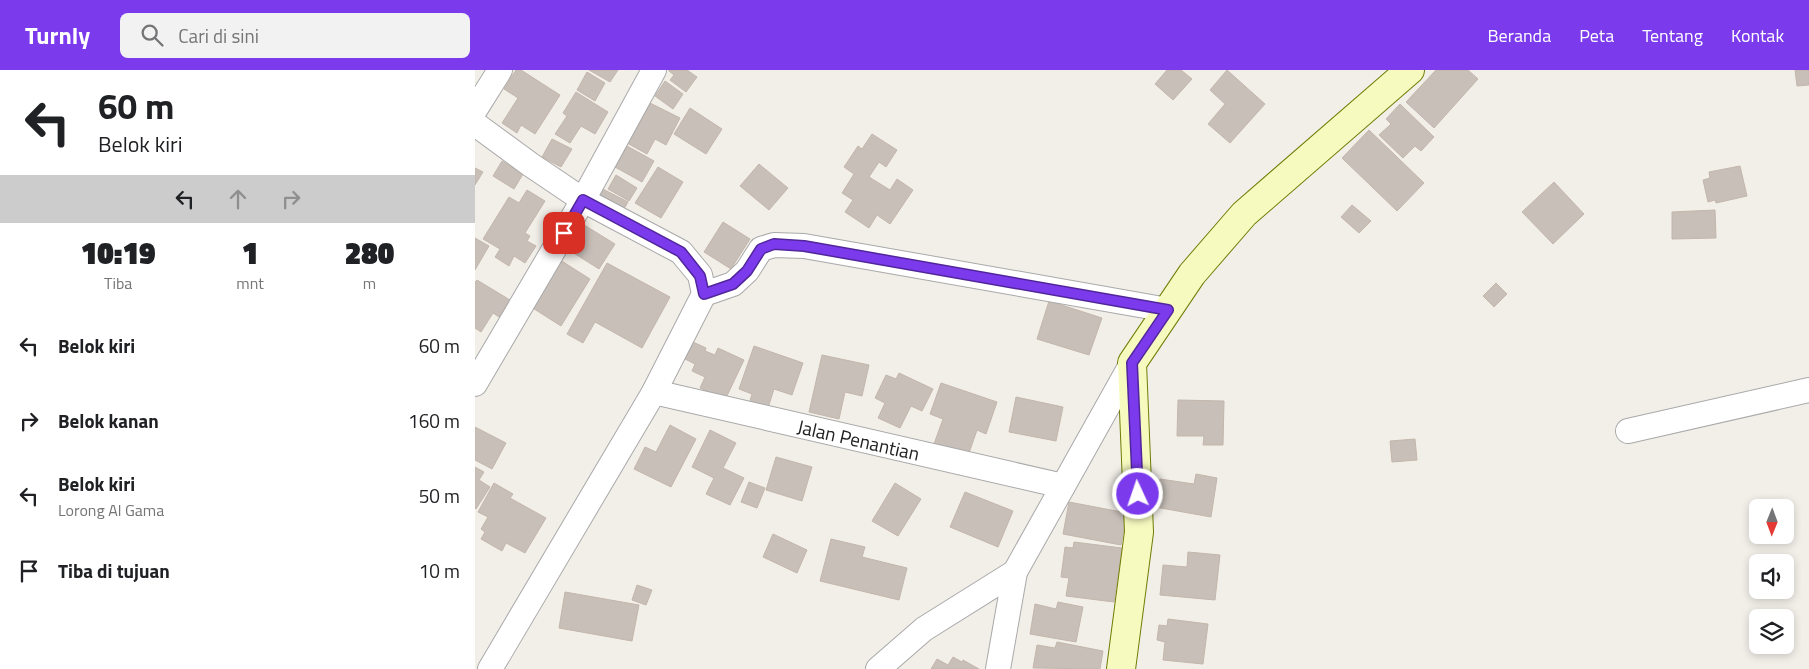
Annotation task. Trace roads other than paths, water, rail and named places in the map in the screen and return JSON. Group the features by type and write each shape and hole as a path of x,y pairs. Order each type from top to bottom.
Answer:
{"street":[{"path":"475,110 500,70"},
{"path":"475,384 583,200 654,70"},
{"path":"998,669 1015,572 1132,363 1192,274 1244,214 1410,70"},
{"path":"475,124 583,200 681,252 700,276 704,294 654,392 490,669"},
{"path":"704,294 733,284 747,271 761,249 774,244 804,246 1168,310"},
{"path":"1121,669 1139,532 1132,363"},
{"path":"1629,431 1809,390"},
{"name":"Jalan Penantian","path":"654,392 1063,486"},
{"path":"879,669 924,629 1015,572"}]}
